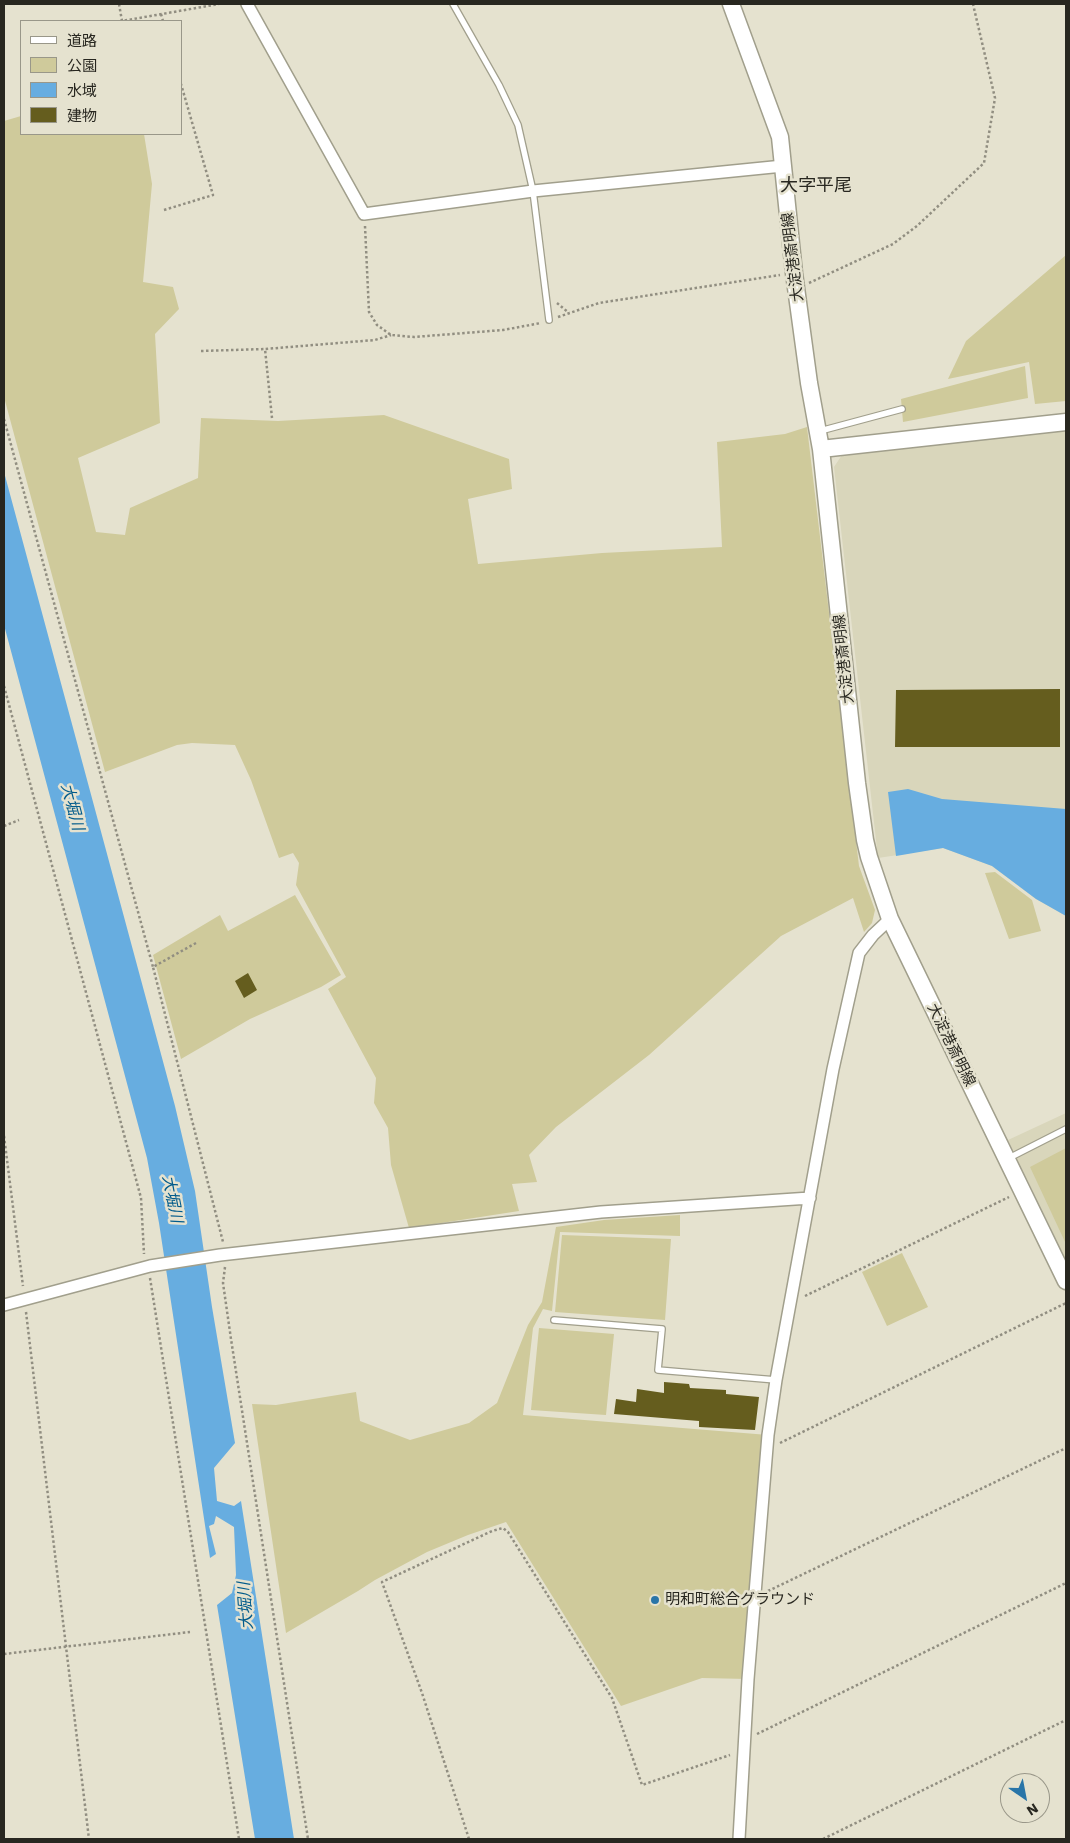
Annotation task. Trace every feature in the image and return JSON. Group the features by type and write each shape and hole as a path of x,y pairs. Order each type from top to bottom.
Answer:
{"main road":[{"name":"大淀港斎明線","path":"731,4 780,136 809,382 822,449 865,840 877,883 890,919 1066,1281"},
{"path":"822,449 1066,422"}],"street":[{"path":"247,4 364,214 533,191 783,166"},
{"path":"739,1839 744,1745 767,1449 776,1380 833,1069 859,953 873,935 890,919"},
{"path":"4,1305 147,1266 223,1254 601,1212 810,1198"}],"lane":[{"path":"453,4 499,84 518,125 533,191 549,320"},
{"path":"818,432 902,409"},
{"path":"1007,1159 1066,1129"},
{"path":"554,1320 662,1329 658,1370 776,1380"}],"path":[{"path":"119,4 122,20"},
{"path":"128,20 219,4"},
{"path":"797,289 893,244 917,226 984,163 995,98 973,4"},
{"path":"161,14 163,20"},
{"path":"164,210 214,195 182,87"},
{"path":"201,351 265,349 375,340 391,335"},
{"path":"265,349 272,418"},
{"path":"4,419 153,967 223,1254 223,1283 231,1339 308,1839"},
{"path":"4,686 141,1198 147,1266 153,1290 239,1839"},
{"path":"4,826 19,820"},
{"path":"153,967 196,943"},
{"path":"4,1136 89,1839"},
{"path":"790,1303 1022,1190"},
{"path":"767,1449 1066,1303"},
{"path":"756,1596 1066,1448"},
{"path":"469,1839 422,1693 382,1582 492,1531 502,1528 508,1532 612,1698 642,1786 744,1745 1066,1583"},
{"path":"4,1654 190,1632"},
{"path":"823,1839 1066,1720"}],"shaded area":[{"path":"1066,431 1066,916 1036,899 992,866 943,848 878,858 834,467 842,455"},
{"path":"1066,1113 1066,1260 1008,1140"}],"green space":[{"path":"20,116 20,135 144,135 152,184 143,282 173,287 179,309 155,334 160,423 78,458 96,532 125,535 130,508 198,478 201,418 278,421 384,415 509,459 512,489 468,499 478,564 602,553 722,547 717,442 785,434 807,427 859,866 875,910 872,923 864,932 853,898 781,936 649,1055 556,1127 529,1155 537,1182 512,1184 519,1211 409,1228 391,1165 388,1128 374,1103 376,1078 328,989 346,977 296,885 299,863 293,853 279,858 251,780 235,745 192,743 177,745 105,772 4,397 4,121"},
{"path":"1066,255 1066,401 1035,404 1029,362 948,379 966,341"},
{"path":"1025,366 1028,398 903,422 901,399"},
{"path":"995,872 1032,900 1041,931 1009,939 985,873"},
{"path":"295,895 341,975 321,987 250,1019 181,1059 153,955 220,915 228,931"},
{"path":"1066,1148 1066,1244 1030,1167"},
{"path":"680,1215 680,1236 560,1232 552,1311 543,1309 533,1328 523,1415 768,1435 748,1679 702,1678 621,1706 506,1522 427,1552 375,1580 286,1633 252,1404 276,1405 356,1392 360,1421 410,1440 469,1423 497,1403 528,1325 542,1302 556,1227 604,1220"},
{"path":"562,1235 671,1239 665,1320 555,1312"},
{"path":"902,1253 928,1307 887,1326 862,1272"},
{"path":"539,1328 614,1334 606,1415 531,1410"}],"water":[{"name":"大堀川","path":"4,472 175,1106 195,1191 235,1443 214,1468 217,1501 234,1506 241,1501 294,1839 255,1839 217,1605 232,1593 236,1575 234,1527 216,1516 214,1524 209,1526 216,1554 210,1558 159,1223 147,1158 4,625"},
{"path":"908,789 942,799 1066,809 1066,916 1036,899 992,866 943,848 896,856 888,792"}],"building":[{"path":"1060,689 1060,747 895,747 896,690"},
{"path":"248,973 257,990 244,998 235,981"},
{"path":"664,1382 689,1384 690,1388 726,1390 726,1394 759,1397 755,1430 699,1427 699,1421 614,1414 616,1399 636,1402 637,1389 664,1393"}],"place":[{"name":"明和町総合グラウンド","path":"655,1600"}],"district":[{"name":"大字平尾","path":"816,186"}]}
